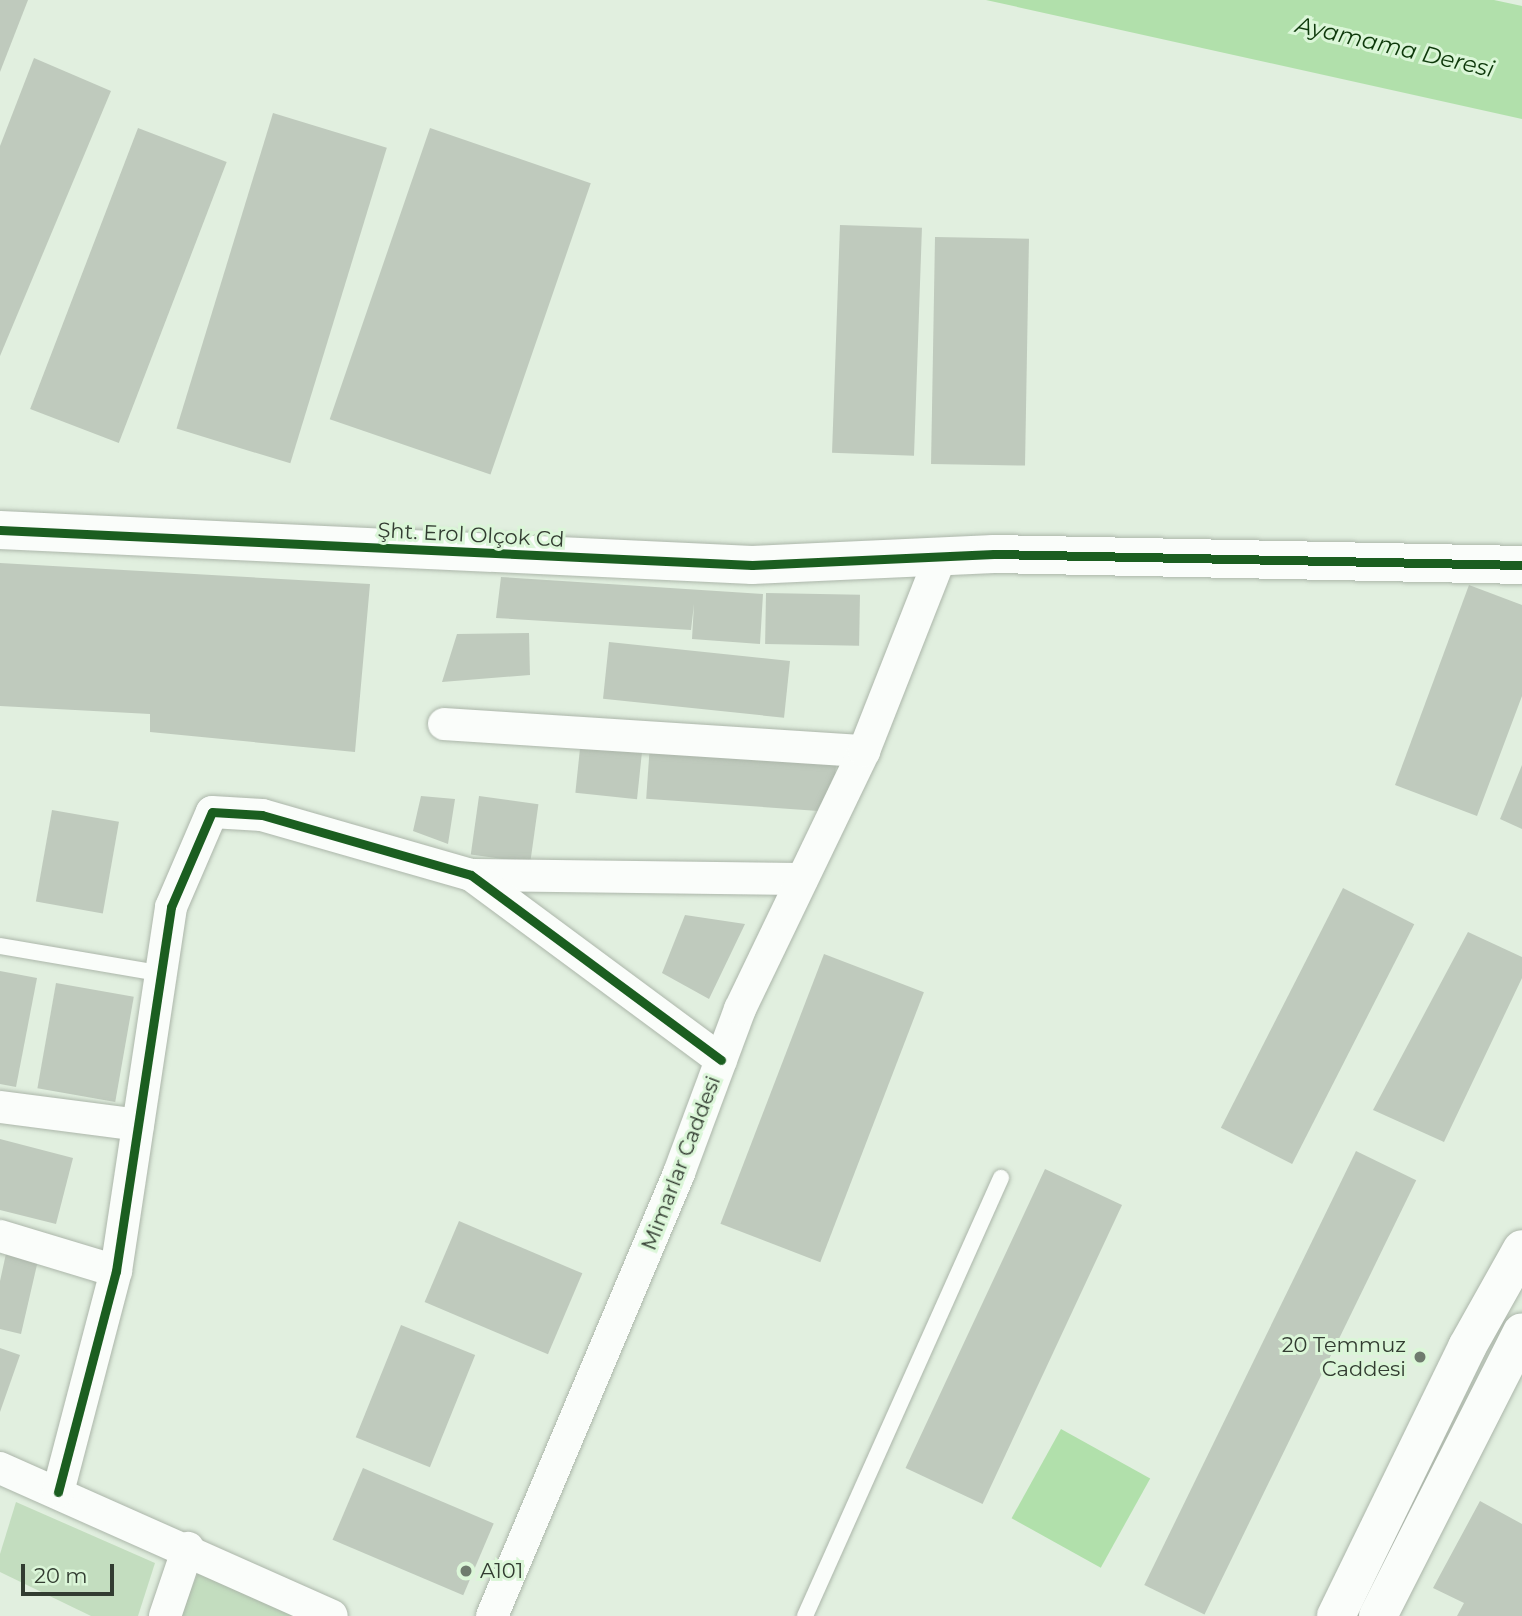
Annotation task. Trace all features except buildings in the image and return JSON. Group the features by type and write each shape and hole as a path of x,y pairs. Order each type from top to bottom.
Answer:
{"street":[{"name":"Şht. Erol Olçok Cd","path":"0,530 752,565 994,554 1522,565"},
{"name":"Mimarlar Caddesi","path":"492,1616 680,1172 740,1009 864,751 940,558"},
{"path":"444,723 864,751"},
{"path":"58,1492 116,1271 171,907 212,812 262,815 471,874 802,879"},
{"path":"471,874 721,1060"},
{"path":"0,1107 138,1125"},
{"path":"0,1236 116,1271"},
{"path":"1336,1616 1518,1257"},
{"path":"1378,1616 1522,1332"},
{"path":"1,1474 58,1492 188,1548 332,1616"},
{"path":"165,1616 188,1548"}],"lane":[{"path":"0,946 163,974"},
{"path":"805,1616 1001,1178"}],"shaded area":[{"path":"16,1502 155,1563 138,1616 91,1616 0,1572 0,1554"},
{"path":"201,1566 307,1616 180,1616"}],"water":[{"name":"Ayamama Deresi","path":"986,0 1494,0 1522,6 1522,119"},
{"path":"1061,1429 1150,1478 1101,1568 1012,1518"}],"cycle path":[{"path":"0,530 752,565 994,554 1522,565"},
{"path":"58,1492 116,1271 171,907 212,812 262,815 471,875 721,1060"}],"place":[{"name":"20 Temmuz Caddesi","path":"1420,1357"},
{"name":"A101","path":"466,1571"}]}
